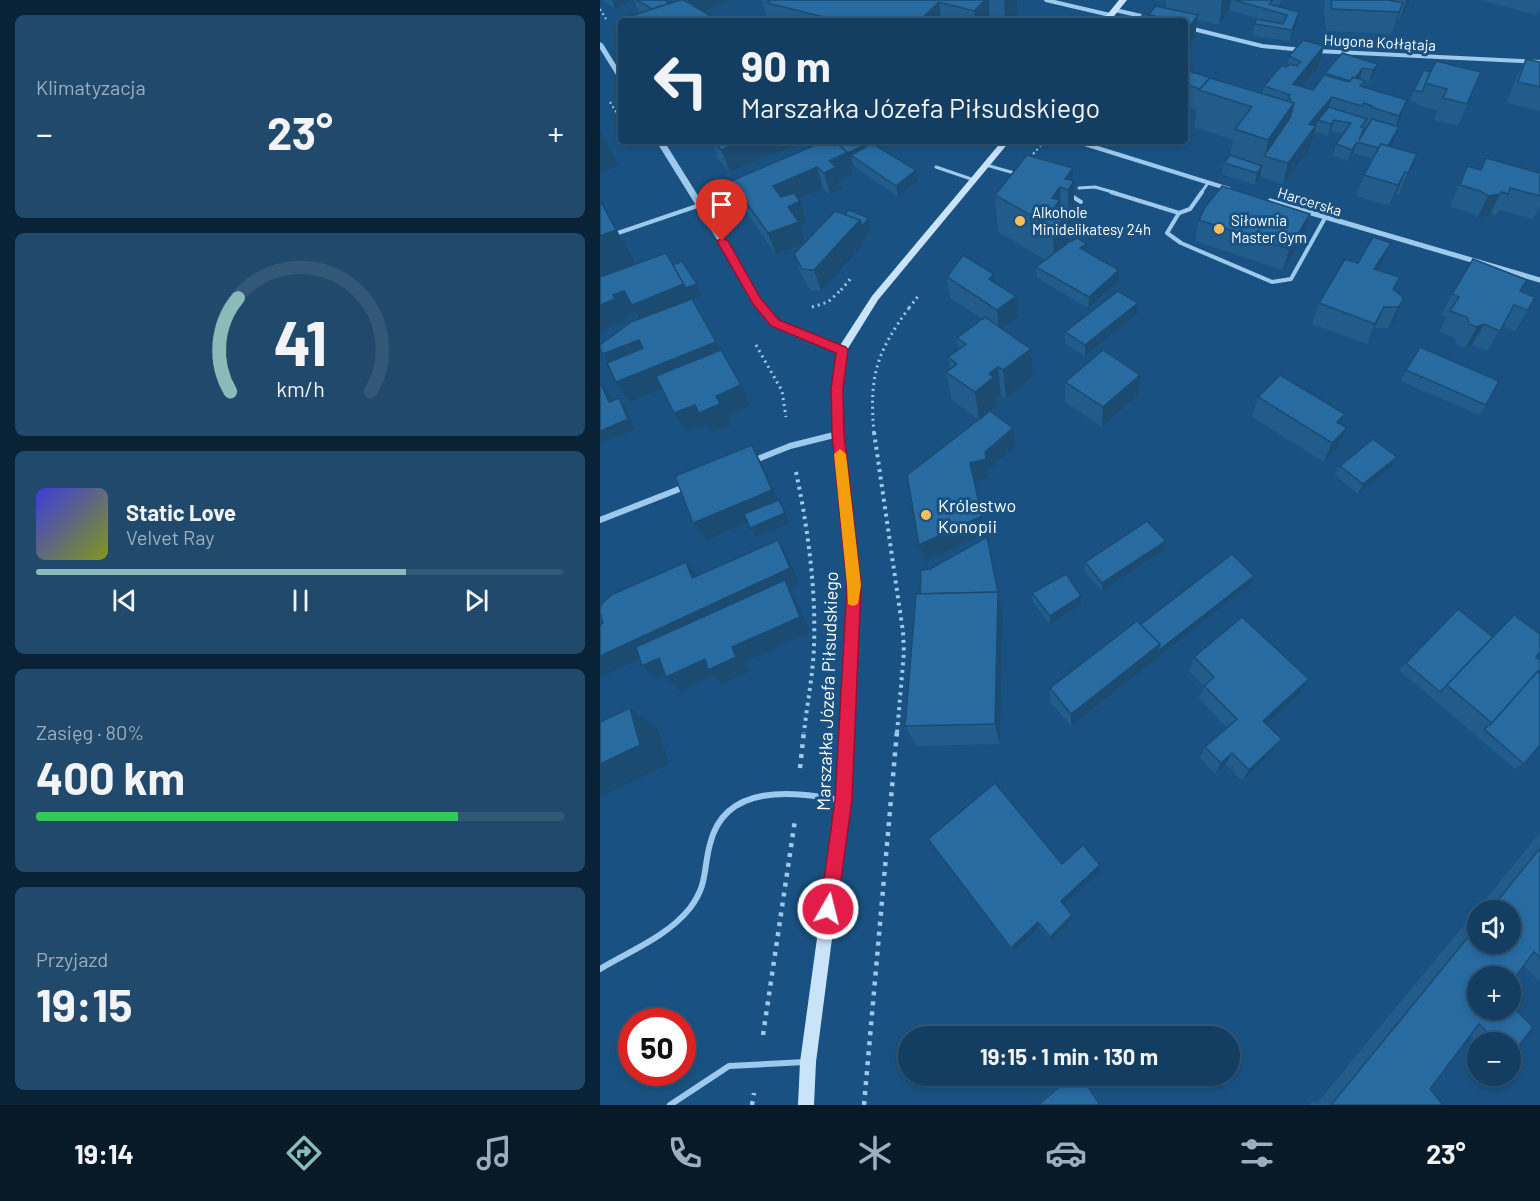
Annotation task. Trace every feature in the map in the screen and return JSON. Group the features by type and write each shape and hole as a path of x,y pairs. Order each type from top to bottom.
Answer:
{"main road":[{"path":"1110,15 1123,0"},
{"path":"842,350 875,298 1004,144"},
{"name":"Marszałka Józefa Piłsudskiego","path":"806,1105 808,1062 843,800 854,585 838,434 837,389 842,350"}],"street":[{"path":"1046,0 1110,15 1136,18"},
{"name":"Hugona Kołłątaja","path":"1188,28 1262,46 1289,50 1540,62"},
{"path":"600,44 618,73"},
{"path":"662,144 757,301 775,323 842,350"},
{"path":"1084,144 1240,192"},
{"name":"Harcerska","path":"1261,199 1540,280"},
{"path":"748,462 790,446 838,434"},
{"path":"600,520 697,482"}],"lane":[{"path":"986,165 1021,175"},
{"path":"936,167 974,180"},
{"path":"1079,188 1095,187 1179,213 1190,209 1208,183"},
{"path":"1061,190 1081,202"},
{"path":"610,236 700,205"},
{"path":"1179,213 1167,233 1181,243 1272,282 1291,279 1325,218"},
{"path":"600,969 671,927 689,909 703,888 710,843 717,825 733,809 754,795 798,793 843,800"},
{"path":"670,1105 729,1066 808,1062"}],"path":[{"path":"752,1105 794,835 814,647 814,597 803,506 790,446 782,391 756,345 794,302 808,307 820,306 830,302 841,290"},
{"path":"864,1105 904,652 901,609 875,447 873,405 877,364 885,342 909,308"}],"building":[{"path":"637,0 665,0 670,3 652,9"},
{"path":"684,0 714,18 625,18"},
{"path":"771,0 985,0 974,11 939,2 922,18 828,18 767,3"},
{"path":"1234,0 1273,0 1269,4 1299,12 1292,30 1255,24 1256,19 1283,24 1287,15"},
{"path":"1331,0 1388,0 1403,3 1399,12 1332,9"},
{"path":"1155,6 1198,15 1188,29 1188,18 1162,18 1149,15"},
{"path":"1143,14 1162,18 1140,18"},
{"path":"1303,40 1324,46 1293,84 1313,90 1324,75 1349,82 1353,77 1365,81 1360,86 1407,100 1399,116 1364,103 1362,106 1332,97 1309,124 1316,126 1288,163 1264,156 1290,118 1294,103 1289,102 1290,95 1264,86 1281,66 1287,67 1290,64 1297,66 1301,62 1289,56"},
{"path":"1342,53 1378,64 1373,70 1363,68 1350,81 1325,73"},
{"path":"1526,59 1540,62 1540,87 1518,82"},
{"path":"1436,61 1481,72 1467,104 1443,98 1447,89 1425,83"},
{"path":"1424,70 1430,72 1422,92 1414,90"},
{"path":"1188,71 1218,80 1210,78 1200,89 1188,85"},
{"path":"1210,78 1294,103 1268,140 1235,129 1252,107 1199,90"},
{"path":"1329,107 1367,119 1361,127 1364,128 1359,140 1372,119 1399,127 1388,146 1381,144 1379,148 1357,142 1352,150 1336,144 1351,123 1334,120 1331,124 1318,120"},
{"path":"716,144 736,144 721,150"},
{"path":"818,144 837,144 848,152 829,161 836,167 824,173 817,167 773,186 781,197 794,193 800,201 788,207 799,222 768,233 731,181"},
{"path":"873,144 916,170 896,186 851,155 866,147 863,146 848,153 840,146"},
{"path":"1381,144 1417,154 1408,173 1405,172 1398,185 1364,175"},
{"path":"1027,155 1073,168 1065,179 1074,181 1068,190 1060,187 1052,198 1060,200 1054,208 1069,216 1053,228 995,195"},
{"path":"1230,155 1262,166 1257,173 1224,163"},
{"path":"1486,158 1540,173 1540,196 1510,188 1508,194 1501,192 1488,196 1460,185 1467,166 1481,170"},
{"path":"1222,186 1310,214 1289,249 1199,220 1205,207"},
{"path":"600,204 616,230 600,236"},
{"path":"849,210 869,218 862,226 860,220 844,215"},
{"path":"835,211 860,220 814,270 802,269 794,254"},
{"path":"1373,237 1391,243 1374,269 1400,277 1393,289 1402,296 1403,301 1398,307 1384,307 1375,324 1319,303 1345,259 1358,263"},
{"path":"1077,238 1087,244 1080,248 1119,270 1089,297 1036,267"},
{"path":"666,253 684,284 632,305 624,291 613,295 615,299 600,305 600,277"},
{"path":"963,255 994,274 989,279 1016,296 997,310 947,277"},
{"path":"1473,259 1527,280 1520,291 1535,297 1528,310 1514,305 1500,331 1484,324 1477,327 1469,324 1467,317 1450,311 1459,297 1452,294"},
{"path":"682,261 697,284 686,288 673,265"},
{"path":"1118,291 1138,303 1085,345 1065,332"},
{"path":"692,299 716,342 616,382 607,363 643,348 639,340 603,354 600,345 631,322"},
{"path":"985,317 1031,349 1003,370 998,367 989,374 994,377 975,392 946,372 957,364 948,357 966,344 957,338"},
{"path":"1420,347 1499,381 1486,405 1406,370"},
{"path":"721,350 741,385 716,396 720,404 699,413 695,405 674,413 656,376"},
{"path":"1103,350 1140,375 1103,407 1065,382"},
{"path":"1280,375 1345,414 1337,422 1347,428 1332,443 1258,397"},
{"path":"600,382 609,402 619,398 628,419 600,431"},
{"path":"990,411 1013,428 985,452 986,459 970,463 982,516 919,545 907,475"},
{"path":"1373,439 1397,457 1363,484 1340,466"},
{"path":"752,445 772,490 693,523 675,476"},
{"path":"779,500 785,513 750,528 744,514"},
{"path":"1147,521 1166,541 1102,583 1085,562"},
{"path":"987,537 998,592 920,594 921,570 930,569"},
{"path":"778,540 790,568 600,656 600,625 603,623 600,606 611,595 686,562 692,578"},
{"path":"1232,554 1254,576 1158,651 1160,644 1140,625"},
{"path":"1066,574 1081,596 1050,616 1032,593"},
{"path":"785,580 800,617 732,647 736,657 708,670 705,659 666,677 659,658 642,666 636,647"},
{"path":"998,592 995,724 905,726 916,594"},
{"path":"1458,609 1493,637 1440,692 1406,663"},
{"path":"1514,615 1540,634 1540,652 1536,657 1540,660 1540,669 1492,723 1447,685"},
{"path":"1242,617 1309,679 1263,721 1282,739 1249,770 1232,753 1221,763 1205,747 1237,719 1204,686 1214,677 1194,657"},
{"path":"1137,621 1160,644 1071,714 1050,688"},
{"path":"1537,672 1540,674 1540,745 1524,764 1484,729"},
{"path":"630,708 640,745 600,764 600,722"},
{"path":"995,783 1062,864 1083,845 1100,865 1061,901 1072,915 1050,937 1038,922 1011,948 928,839"},
{"path":"1540,848 1540,958 1534,952 1521,969 1521,966 1467,966 1467,1020 1521,1020 1521,1015 1533,1027 1521,1043 1521,1032 1487,1032 1479,1024 1473,1032 1467,1032 1467,1040 1430,1089 1443,1105 1331,1105 1467,938 1467,954 1521,954 1521,900 1498,900"},
{"path":"1060,1086 1088,1086 1100,1105 1038,1105"}],"slow traffic":[{"path":"840,454 854,585 853,599"}],"place":[{"name":"Alkohole Minidelikatesy 24h","path":"1020,221"},
{"name":"Siłownia Master Gym","path":"1219,229"},
{"name":"Królestwo Konopii","path":"926,515"}],"route":[{"path":"722,241 757,301 775,323 842,350 837,389 838,434 854,585 843,800 828,909"}]}
